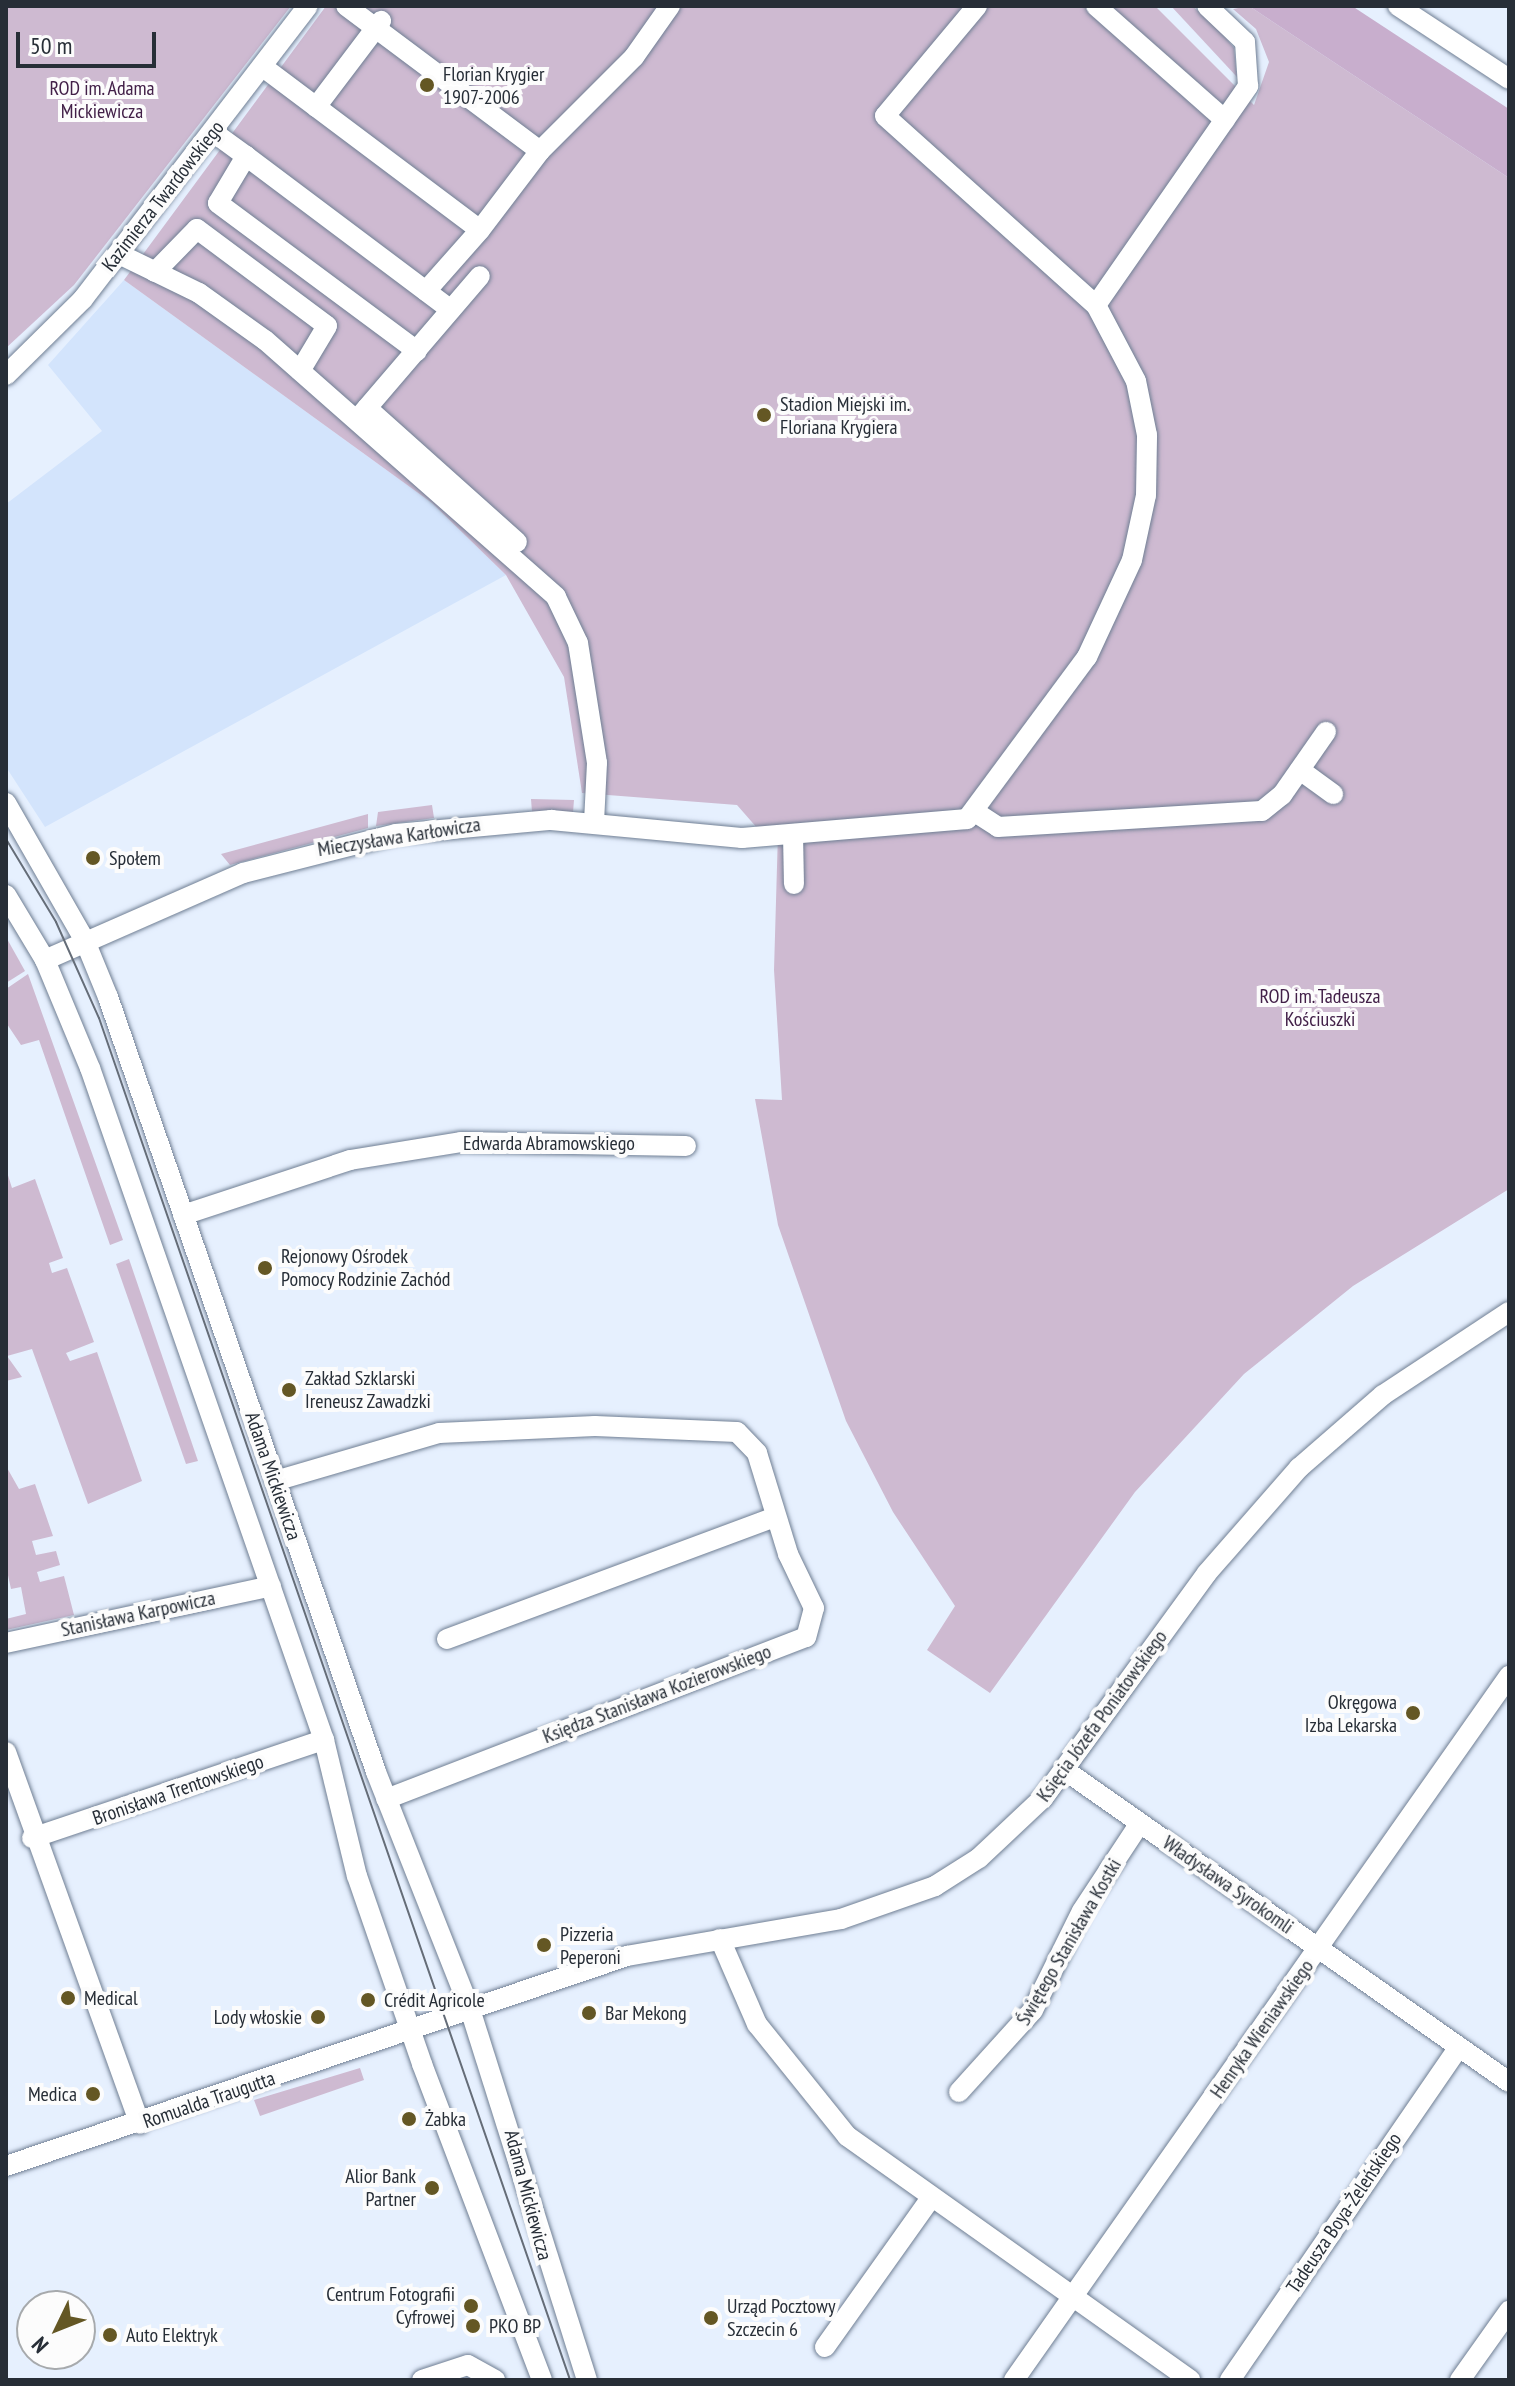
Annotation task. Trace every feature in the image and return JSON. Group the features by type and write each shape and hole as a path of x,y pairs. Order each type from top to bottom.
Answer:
{"street":[{"name":"Kazimierza Twardowskiego","path":"6,375 119,254 308,6"},
{"path":"346,6 378,25 540,151"},
{"path":"426,291 480,230 540,151 634,57 670,6"},
{"path":"977,6 885,116 1096,305 1141,403 1148,464 1141,526 1100,634 975,812 998,827 1253,812 1276,802 1326,732"},
{"path":"1096,6 1225,120"},
{"path":"1096,305 1248,86 1251,61 1239,34 1207,6"},
{"path":"1398,6 1509,79"},
{"path":"316,107 378,25"},
{"path":"263,67 480,230"},
{"path":"210,137 451,310"},
{"path":"242,161 218,203 417,351"},
{"path":"155,272 197,229 327,326 300,371"},
{"path":"119,254 210,301 361,415 517,542"},
{"path":"361,415 480,276"},
{"path":"361,415 567,610 596,756 594,823"},
{"path":"1300,770 1333,794"},
{"name":"Adama Mickiewicza","path":"6,803 85,941 386,1799 470,2009 587,2380"},
{"name":"Mieczysława Karłowicza","path":"85,941 243,873 338,845 479,823 594,823 726,838 941,826 975,812"},
{"path":"785,834 794,884"},
{"name":"Adama Mickiewicza","path":"6,895 45,960 96,1082 324,1740 354,1866 409,2029 542,2380"},
{"path":"45,960 85,941"},
{"name":"Edwarda Abramowskiego","path":"183,1215 350,1160 461,1142 686,1146"},
{"name":"Księcia Józefa Poniatowskiego","path":"470,2009 635,1954 841,1919 917,1895 998,1842 1066,1771 1207,1573 1281,1486 1383,1395 1509,1312"},
{"name":"Księdza Stanisława Kozierowskiego","path":"275,1481 439,1433 725,1430 752,1442 775,1517 814,1608 806,1637 386,1799"},
{"path":"447,1639 775,1517"},
{"name":"Stanisława Karpowicza","path":"6,1643 271,1586"},
{"name":"Henryka Wieniawskiego","path":"1014,2380 1509,1676"},
{"name":"Bronisława Trentowskiego","path":"32,1838 324,1740"},
{"path":"6,1752 14,1814 32,1838 140,2124"},
{"name":"Władysława Syrokomli","path":"1066,1771 1509,2082"},
{"name":"Świętego Stanisława Kostki","path":"959,2092 1033,2010 1082,1911 1140,1823"},
{"path":"720,1939 740,1996 801,2084 863,2150 1190,2380"},
{"path":"409,2029 470,2009"},
{"name":"Romualda Traugutta","path":"6,2166 140,2124 409,2029"},
{"name":"Tadeusza Boya-Żeleńskiego","path":"1230,2380 1459,2047"},
{"path":"825,2347 930,2199"},
{"path":"1460,2380 1509,2311"},
{"path":"422,2380 477,2366 495,2380"}],"shaded area":[{"path":"1249,6 1352,6 1509,109 1509,178"},
{"path":"124,280 432,503 506,575 45,827 6,767 6,504 102,431 48,365"}],"green space":[{"name":"ROD im. Adama Mickiewicza","path":"6,6 291,6 74,285 6,348"},
{"name":"ROD im. Tadeusza Kościuszki","path":"326,6 1155,6 1254,105 1269,62 1256,29 1233,9 1249,6 1509,178 1509,1189 1353,1286 1244,1374 1135,1492 990,1693 927,1650 955,1606 893,1512 846,1421 778,1225 755,1099 782,1100 774,970 778,832 758,829 737,805 582,793 564,677 506,575 432,503 124,280"},
{"path":"1171,6 1192,6 1215,24 1234,48 1237,77"},
{"path":"531,799 574,800 573,812 532,812"},
{"path":"432,805 434,818 376,826 378,812"},
{"path":"368,814 368,828 230,865 221,854"},
{"path":"6,937 25,971 6,983"},
{"path":"28,974 123,1240 110,1245 39,1040 21,1045 7,1024 6,989"},
{"path":"6,1169 12,1188 35,1179 63,1258 49,1263 52,1273 67,1268 94,1342 66,1353 70,1361 97,1352 142,1481 88,1504 32,1349 7,1356 22,1377 6,1381"},
{"path":"129,1259 198,1461 186,1464 116,1264"},
{"path":"6,1466 19,1489 35,1484 53,1536 32,1541 36,1555 56,1551 60,1565 37,1572 40,1582 64,1576 74,1615 6,1630 6,1619 26,1614 21,1587 11,1589 6,1566"},
{"path":"360,2068 364,2080 260,2116 254,2100"}],"tram line":[{"path":"6,839 56,922 99,1018 570,2380"}],"place":[{"name":"Florian Krygier 1907-2006","path":"427,85"},
{"name":"Stadion Miejski im. Floriana Krygiera","path":"764,415"},
{"name":"Społem","path":"93,858"},
{"name":"Rejonowy Ośrodek Pomocy Rodzinie Zachód","path":"265,1268"},
{"name":"Zakład Szklarski Ireneusz Zawadzki","path":"289,1390"},
{"name":"Okręgowa Izba Lekarska","path":"1413,1713"},
{"name":"Pizzeria Peperoni","path":"544,1945"},
{"name":"Medical","path":"68,1998"},
{"name":"Crédit Agricole","path":"368,2000"},
{"name":"Bar Mekong","path":"589,2013"},
{"name":"Lody włoskie","path":"318,2017"},
{"name":"Medica","path":"93,2094"},
{"name":"Żabka","path":"409,2119"},
{"name":"Alior Bank Partner","path":"432,2188"},
{"name":"Centrum Fotografii Cyfrowej","path":"471,2306"},
{"name":"Urząd Pocztowy Szczecin 6","path":"711,2318"},
{"name":"PKO BP","path":"473,2326"},
{"name":"Auto Elektryk","path":"110,2335"}]}
